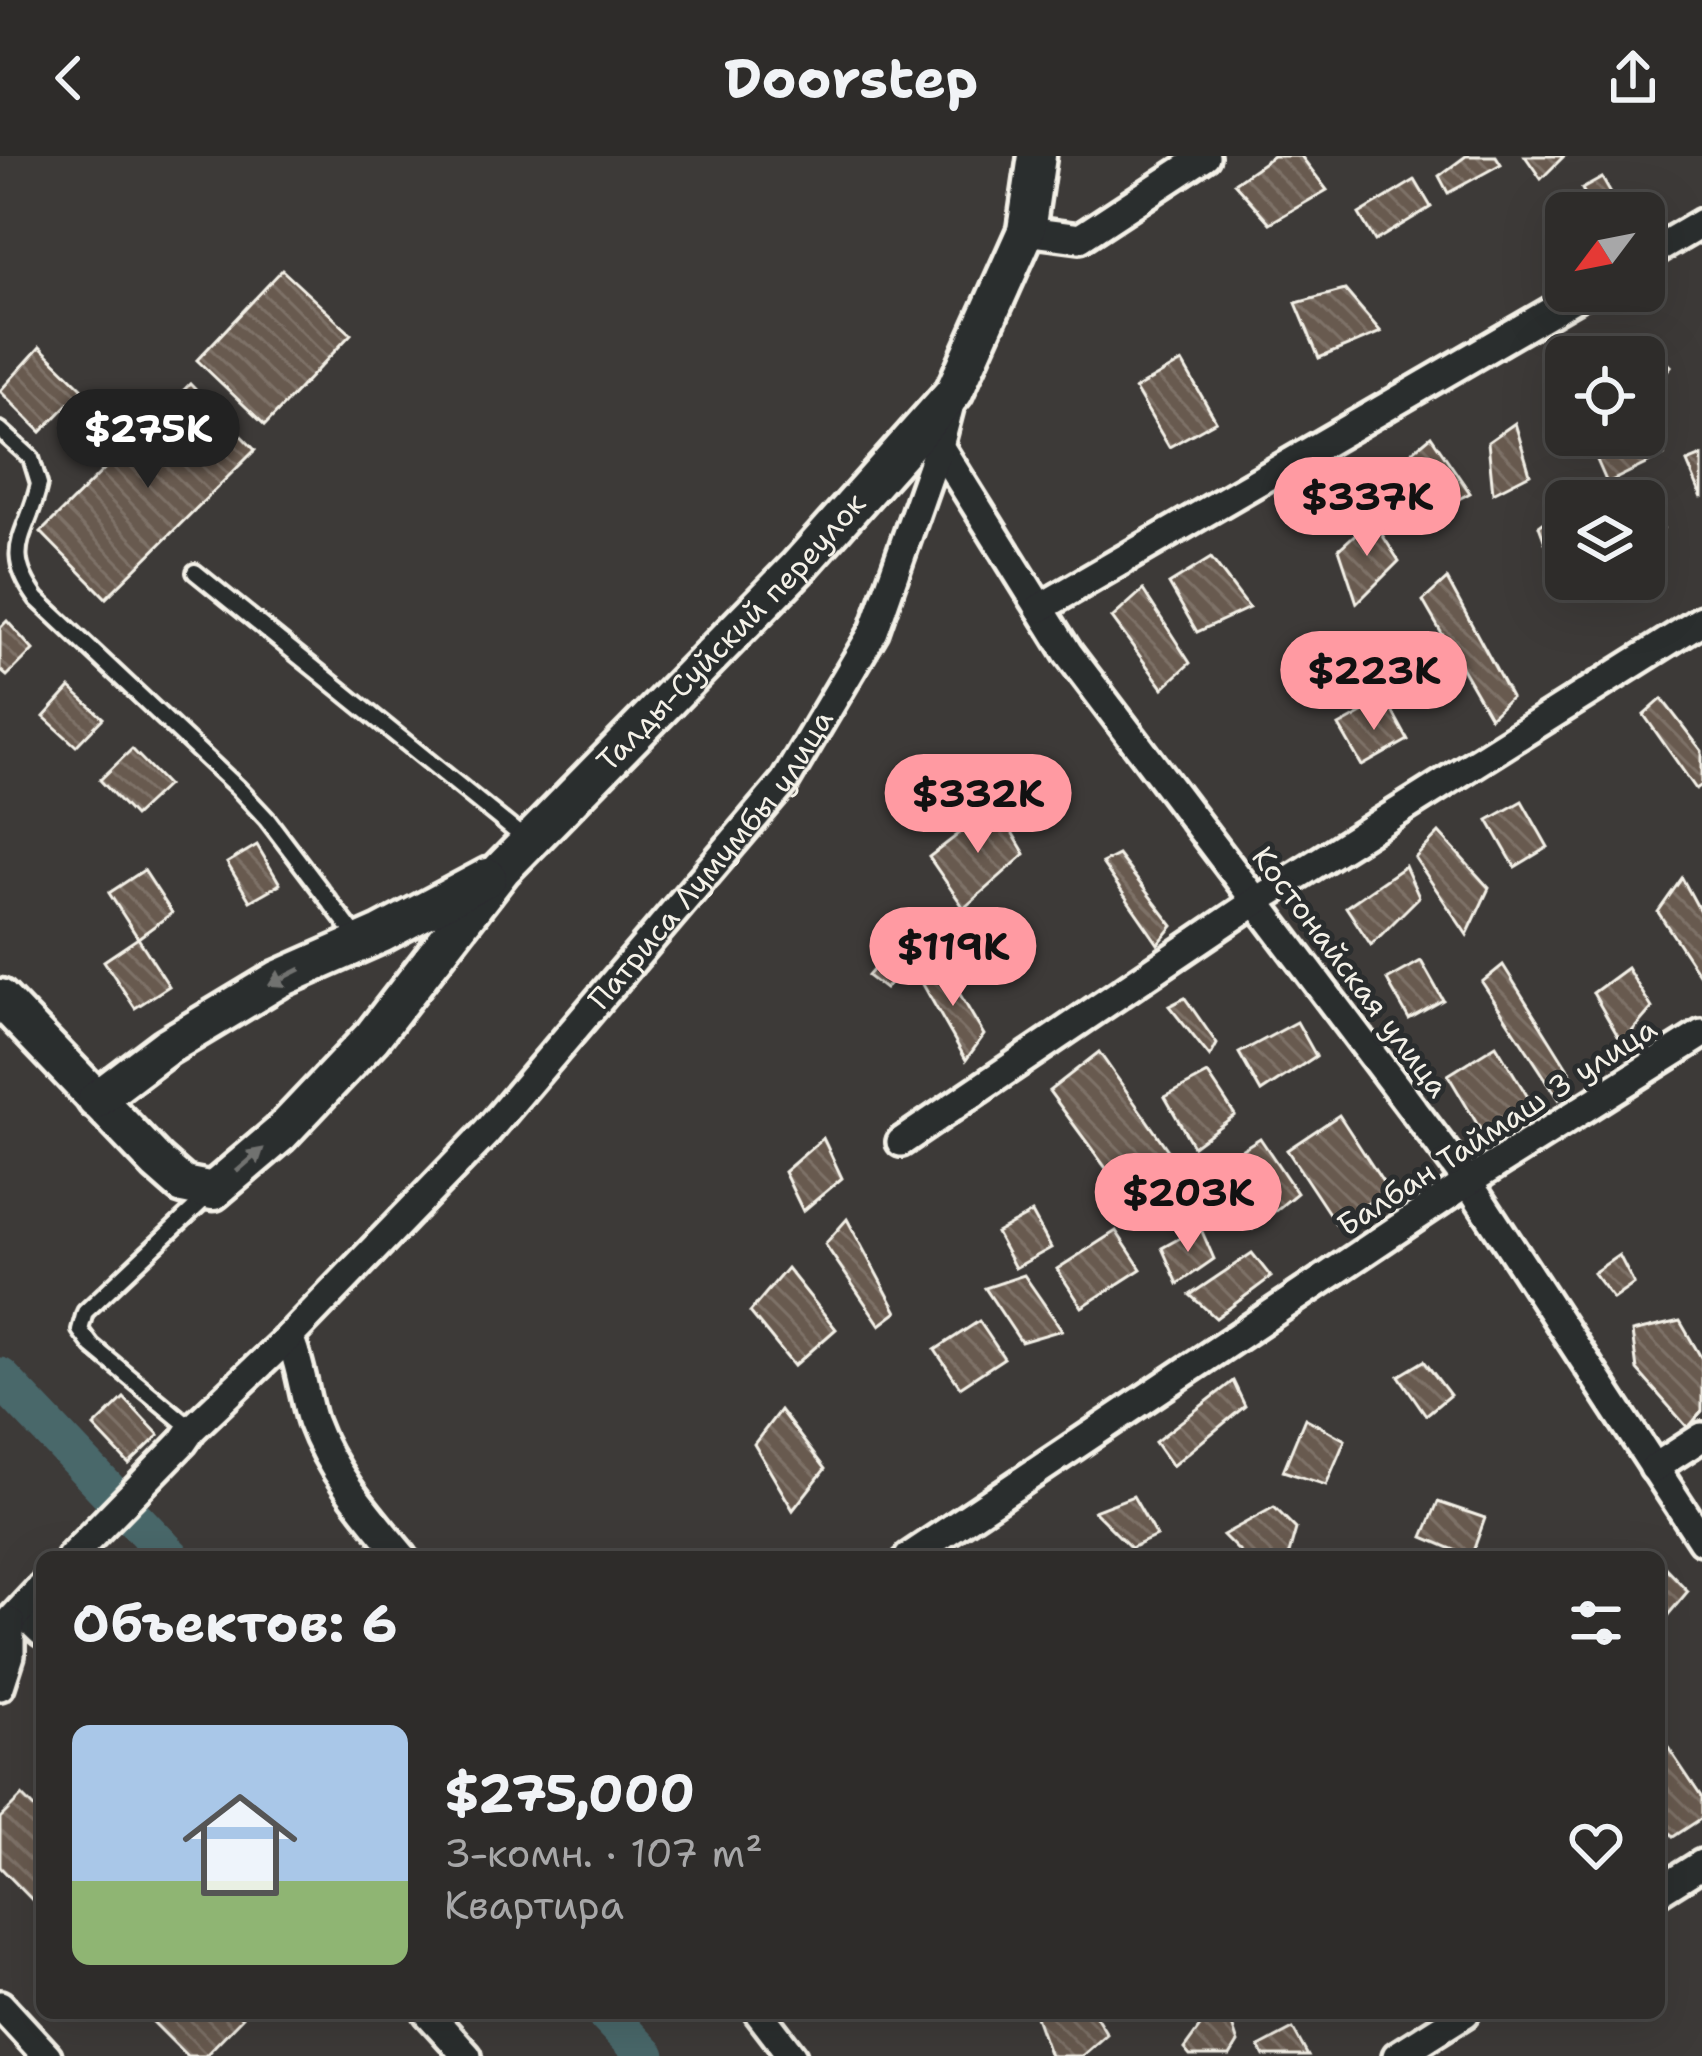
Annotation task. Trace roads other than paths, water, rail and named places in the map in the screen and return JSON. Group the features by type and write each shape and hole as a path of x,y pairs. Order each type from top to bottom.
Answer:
{"street":[{"name":"Патриса Лумумбы улица","path":"77,1551 486,1133 785,781 874,631 954,392 1026,231 1036,156"},
{"path":"1026,231 1080,238 1205,156"},
{"path":"1665,245 1702,224"},
{"path":"1040,608 1550,312"},
{"name":"Талды-Суйский переулок","path":"214,1191 280,1134 372,1036 502,869 798,567 954,392"},
{"name":"Костонайская улица","path":"939,446 1068,653 1468,1183 1702,1540"},
{"path":"902,1142 1256,902 1702,620"},
{"name":"Талды-Суйский переулок","path":"96,1100 166,1047 279,979 361,943 502,869"},
{"path":"0,998 183,1185 214,1191"},
{"name":"Балбан Таймаш 3 улица","path":"918,1551 1468,1183 1702,1034"},
{"path":"289,1337 312,1420 333,1466 398,1551"},
{"path":"1654,1468 1702,1437"},
{"path":"0,1686 10,1654 10,1621 36,1593"},
{"path":"1665,1887 1702,1864"},
{"path":"0,2005 47,2056"},
{"path":"433,2019 467,2056"},
{"path":"764,2019 792,2056"},
{"path":"1397,2056 1456,2019"}],"lane":[{"path":"0,430 31,458 40,484 14,550 24,584 238,788 361,943"},
{"path":"195,572 530,843"},
{"path":"188,1436 80,1330 85,1312 214,1191"}],"waterway":[{"path":"0,1377 165,1551"},
{"path":"611,2019 646,2056"}]}
